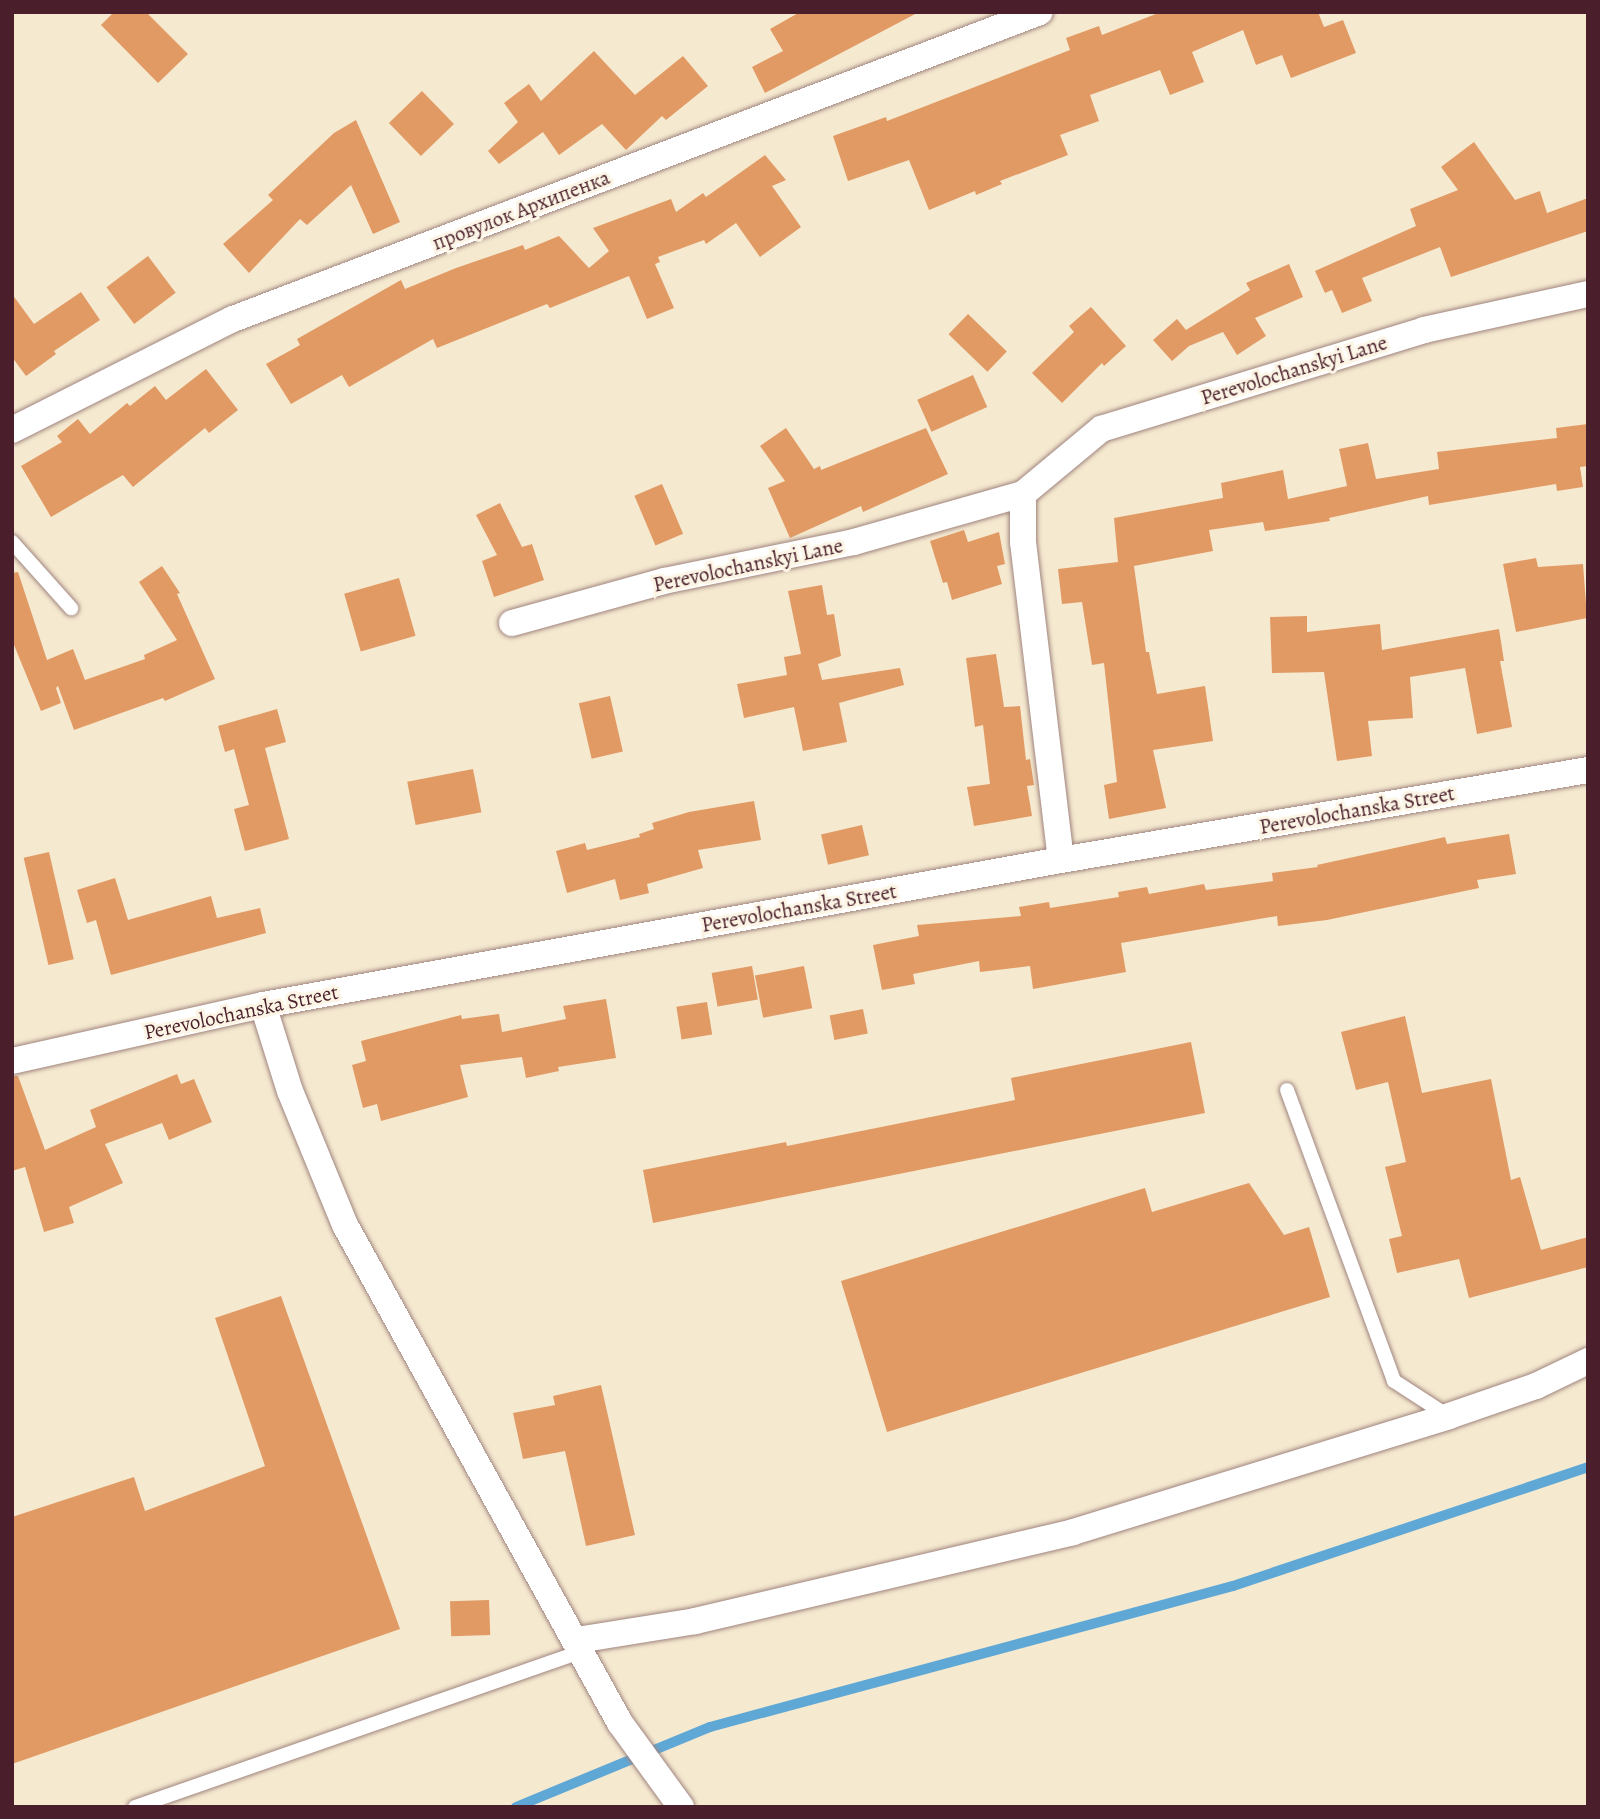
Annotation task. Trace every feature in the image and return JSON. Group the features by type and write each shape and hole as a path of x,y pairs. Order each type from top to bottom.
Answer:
{"street":[{"name":"провулок Архипенка","path":"12,430 233,319 1040,12"},
{"name":"Perevolochanskyi Lane","path":"512,623 664,581 854,542 1023,494 1101,429 1424,330 1588,294"},
{"path":"1023,494 1023,542 1061,860"},
{"name":"Perevolochanska Street","path":"12,1061 263,1005 1061,860 1588,770"},
{"path":"263,1005 290,1091 345,1225 580,1645 620,1723 681,1807"},
{"path":"580,1645 695,1621 1073,1532 1449,1416 1536,1386 1588,1361"}],"lane":[{"path":"12,542 71,608"},
{"path":"1287,1090 1394,1381 1449,1416"},
{"path":"135,1807 580,1645"}],"building":[{"path":"114,12 146,12 188,54 158,83 101,25"},
{"path":"800,12 919,12 765,93 752,67 783,51 770,29"},
{"path":"1161,12 1318,12 1324,27 1343,20 1356,53 1291,78 1282,55 1256,65 1243,30 1192,52 1204,82 1170,95 1160,70 1090,95 1099,121 1060,135 1068,155 1000,181 1002,184 976,195 975,191 929,210 909,160 848,181 833,136 886,117 887,121 1070,50 1066,38 1099,26 1102,35"},
{"path":"594,51 635,95 683,56 708,86 666,120 662,116 626,150 602,124 559,155 543,132 499,164 488,151 518,122 504,103 529,84 541,101"},
{"path":"422,91 454,124 421,156 389,123"},
{"path":"356,120 400,222 373,234 351,185 307,225 300,219 249,273 223,244 273,200 268,195 334,133"},
{"path":"1474,142 1515,200 1540,191 1547,213 1588,198 1588,231 1451,277 1440,247 1362,278 1372,301 1342,313 1332,290 1325,293 1315,271 1416,226 1410,209 1458,190 1441,167"},
{"path":"765,155 786,180 772,186 801,227 760,257 736,223 706,244 704,240 658,257 660,262 655,264 674,308 647,319 629,276 550,308 547,304 437,348 433,339 349,387 342,375 291,404 266,364 300,345 297,339 401,280 405,289 456,268 523,245 525,250 559,236 589,268 609,251 593,228 671,199 676,212 703,193 706,197"},
{"path":"148,256 176,293 134,324 106,287"},
{"path":"1289,264 1303,297 1255,318 1266,336 1237,355 1223,332 1189,346 1172,361 1153,340 1177,319 1186,330 1250,290 1246,283"},
{"path":"81,292 100,320 54,351 56,354 26,376 12,357 12,294 34,324"},
{"path":"1091,307 1126,346 1104,366 1102,363 1062,403 1032,373 1074,332 1069,326"},
{"path":"968,314 1007,352 987,372 949,334"},
{"path":"206,369 238,410 209,433 205,428 133,487 123,475 51,517 21,466 62,442 57,436 78,419 90,434 127,403 130,406 155,386 166,400"},
{"path":"973,375 987,407 932,432 917,400"},
{"path":"1588,424 1588,466 1580,467 1583,487 1557,491 1556,484 1429,505 1428,496 1329,518 1330,521 1265,531 1263,522 1209,530 1213,551 1134,566 1146,652 1149,652 1157,694 1205,686 1213,741 1153,750 1166,808 1109,819 1104,785 1117,782 1104,663 1092,665 1082,602 1062,604 1058,569 1118,562 1114,518 1223,498 1221,483 1283,470 1288,499 1347,486 1339,449 1368,443 1376,479 1439,469 1437,452 1557,438 1556,428"},
{"path":"786,428 814,469 820,466 821,470 926,428 948,474 863,512 861,506 790,538 768,488 785,481 760,446"},
{"path":"662,484 683,534 655,545 634,496"},
{"path":"500,503 522,547 532,544 544,580 494,597 482,561 497,555 476,515"},
{"path":"964,530 968,542 999,532 1005,564 997,566 1002,584 952,600 947,582 943,583 930,541"},
{"path":"1536,558 1538,567 1583,564 1587,618 1516,632 1503,564"},
{"path":"162,566 180,593 177,594 215,679 165,701 163,698 74,730 58,686 56,688 61,703 41,711 12,640 12,573 18,572 47,660 73,649 85,680 145,659 144,655 177,640 139,582"},
{"path":"399,578 416,636 361,651 344,594"},
{"path":"822,585 827,615 834,614 841,656 818,664 822,680 900,668 904,685 839,703 847,742 803,751 794,707 744,718 737,684 787,675 784,657 801,654 788,591"},
{"path":"1307,616 1307,632 1380,624 1382,650 1499,629 1504,661 1500,661 1512,727 1477,734 1465,668 1410,677 1413,718 1368,721 1372,756 1337,761 1324,672 1272,673 1270,617"},
{"path":"996,654 1004,707 1020,706 1026,760 1030,759 1034,785 1027,786 1032,816 974,826 967,787 990,784 983,725 975,727 966,658"},
{"path":"610,696 623,752 592,759 579,703"},
{"path":"277,709 286,742 265,748 289,839 245,851 234,809 249,805 234,749 225,752 218,726"},
{"path":"473,769 481,812 416,825 407,782"},
{"path":"754,801 761,840 698,850 703,868 647,884 649,893 620,900 615,879 567,893 556,851 585,843 587,850 640,837 639,834 654,829 652,823 689,812"},
{"path":"862,825 869,855 828,865 821,834"},
{"path":"1509,834 1516,874 1477,880 1479,888 1327,920 1278,926 1277,916 1121,943 1126,972 1033,989 1030,966 980,972 979,961 913,974 915,984 882,990 873,945 919,936 917,925 1021,916 1019,907 1049,902 1050,908 1119,897 1118,892 1147,887 1149,894 1204,884 1206,890 1273,881 1272,873 1318,867 1317,865 1445,837 1447,844"},
{"path":"49,852 74,959 48,965 24,858"},
{"path":"115,878 128,920 211,896 217,918 260,908 266,933 111,975 96,920 87,923 77,890"},
{"path":"752,966 758,999 718,1007 712,973"},
{"path":"804,966 812,1008 763,1018 755,976"},
{"path":"606,999 616,1058 558,1067 559,1071 526,1078 522,1057 460,1065 468,1097 381,1121 377,1104 363,1108 352,1065 366,1061 361,1041 461,1015 462,1019 499,1014 502,1032 566,1019 563,1006"},
{"path":"707,1002 712,1035 682,1039 676,1007"},
{"path":"863,1009 868,1034 834,1040 830,1015"},
{"path":"1405,1016 1422,1093 1491,1079 1511,1180 1520,1177 1541,1250 1588,1237 1588,1267 1469,1298 1459,1259 1397,1273 1389,1239 1402,1236 1385,1167 1406,1162 1388,1082 1356,1090 1341,1032"},
{"path":"1191,1042 1205,1113 653,1223 643,1170 786,1142 787,1146 1015,1100 1011,1078"},
{"path":"177,1074 181,1084 194,1079 212,1122 169,1140 162,1123 105,1144 123,1183 69,1207 74,1223 44,1232 25,1167 12,1171 12,1076 18,1076 45,1150 96,1127 90,1110"},
{"path":"1249,1183 1284,1235 1309,1227 1330,1297 887,1432 841,1281 1145,1188 1152,1212"},
{"path":"281,1296 400,1629 12,1764 12,1517 134,1477 145,1511 265,1466 215,1318"},
{"path":"601,1385 635,1535 586,1546 565,1451 523,1459 513,1413 555,1405 553,1396"},
{"path":"489,1600 490,1635 451,1636 450,1601"}],"waterway":[{"path":"516,1807 710,1727 1233,1586 1588,1467"}]}
